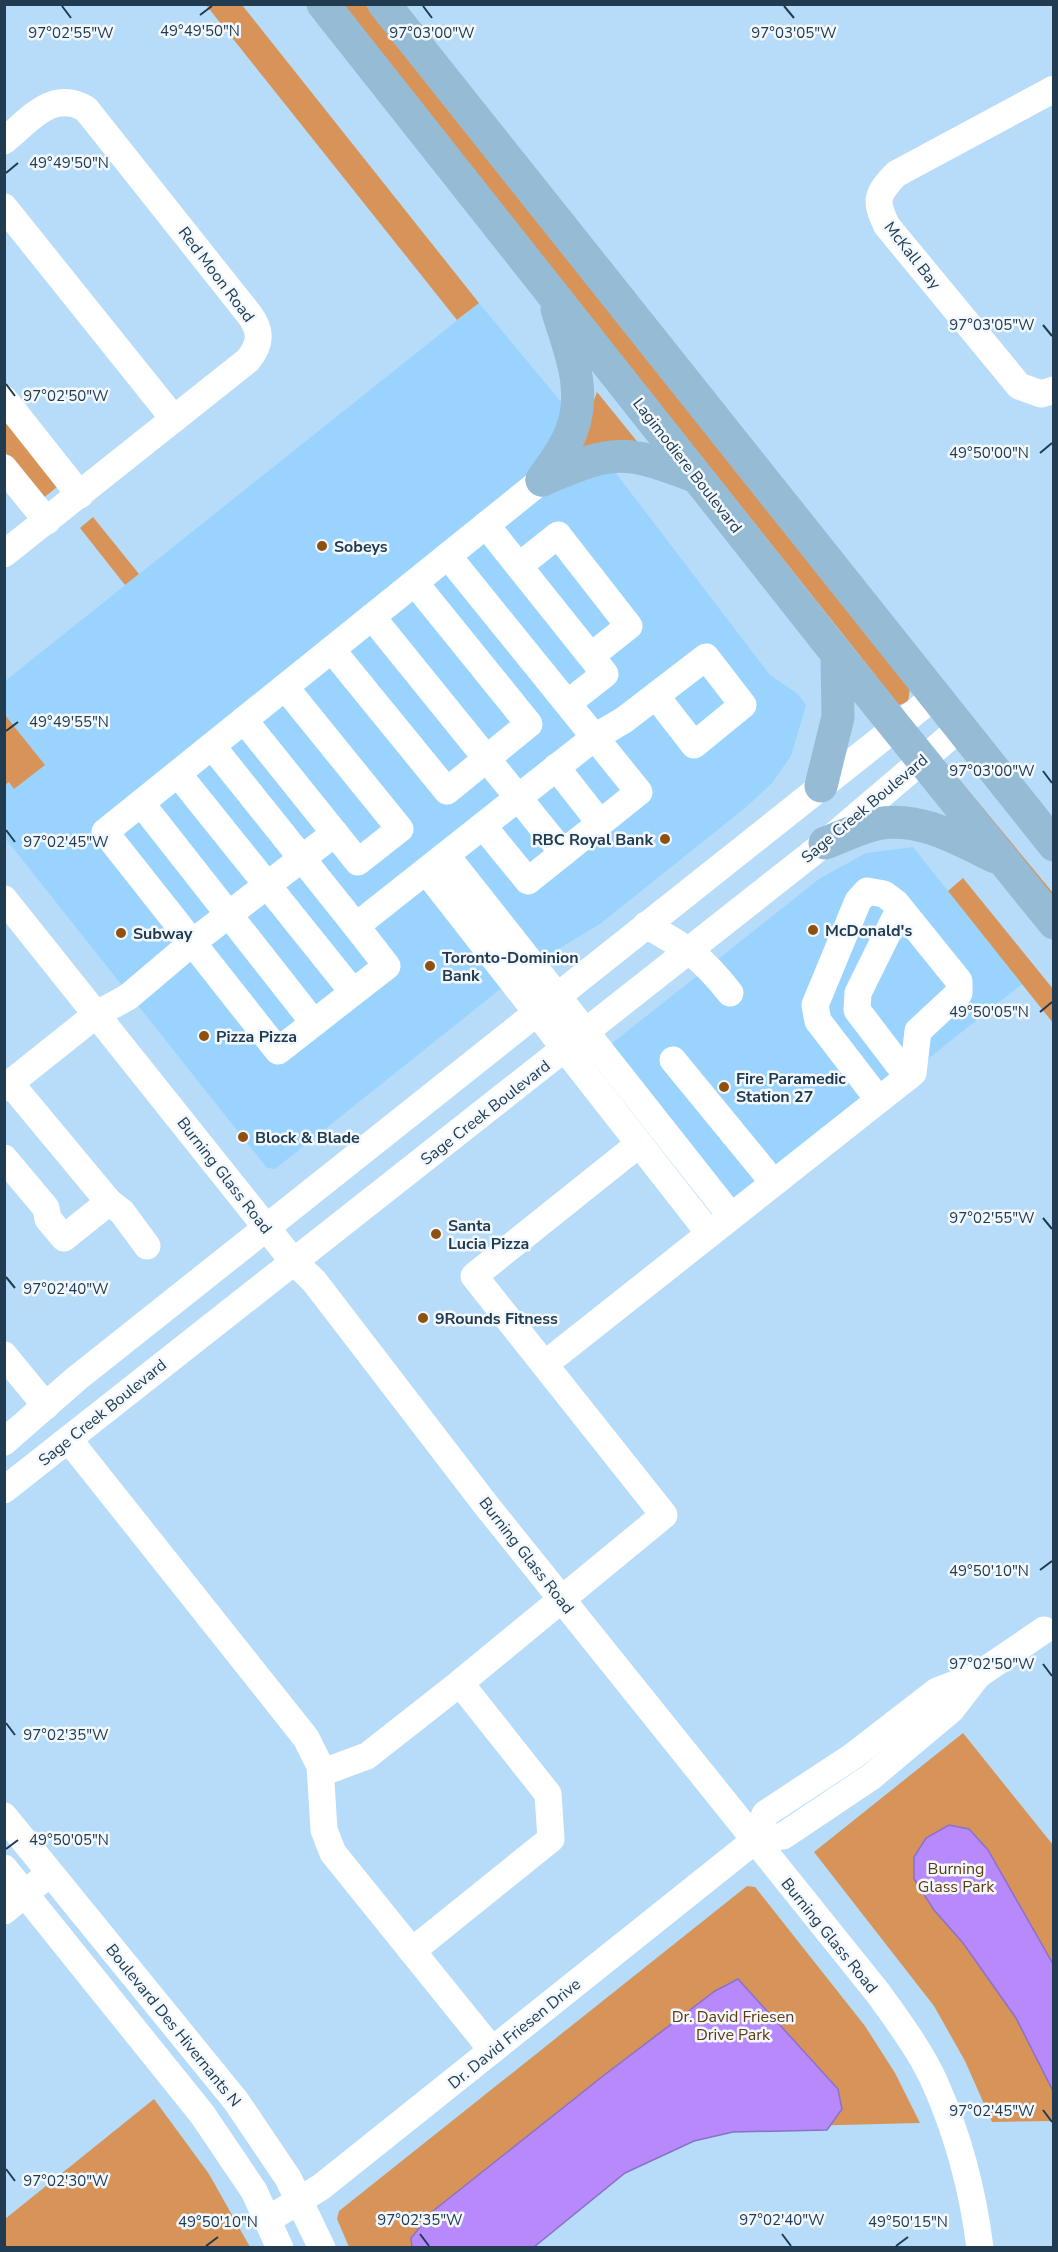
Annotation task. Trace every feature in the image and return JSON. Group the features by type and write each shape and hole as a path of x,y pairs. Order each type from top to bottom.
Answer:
{"main road":[{"name":"Lagimodiere Boulevard","path":"323,4 837,654 1053,923"},
{"path":"384,4 1053,845"},
{"path":"542,480 571,433 579,399 577,376 553,293"},
{"path":"542,480 593,459 619,455 651,459 697,477"},
{"path":"820,786 838,717 837,654"},
{"path":"825,843 878,824 915,823 952,836 1004,862"}],"street":[{"name":"McKall Bay","path":"1053,89 896,174 880,190 879,208 887,226 1019,386 1041,394 1053,390"},
{"name":"Red Moon Road","path":"4,141 54,102 69,101 86,109 255,321 260,335 257,348 248,360 4,554"},
{"path":"4,207 174,419"},
{"path":"4,399 80,495"},
{"path":"4,468 47,521"},
{"path":"212,746 387,966 278,1051 105,832 542,480"},
{"path":"486,525 606,674 568,704"},
{"path":"519,566 558,535 629,626 591,656"},
{"path":"448,556 639,792 528,881 483,826"},
{"path":"332,650 447,791 487,759 529,724 415,583"},
{"path":"372,617 563,853"},
{"path":"244,720 358,862 400,829 285,687"},
{"path":"356,926 595,736 624,720 656,696"},
{"path":"4,1442 76,1379 268,1229 536,1012 934,697"},
{"name":"Sage Creek Boulevard","path":"4,1490 825,843 960,728"},
{"path":"556,767 600,823"},
{"path":"178,774 353,992"},
{"path":"141,804 314,1023"},
{"path":"147,1246 122,1212 109,1202 7,1085 97,1014 128,997 193,942 335,833"},
{"path":"436,863 558,996 731,1216"},
{"path":"436,863 564,1050 709,1233"},
{"path":"544,1364 878,1099 913,1074 918,1031 959,993 959,981 900,908 884,894 867,891 858,902 815,1005 818,1021 878,1099"},
{"name":"Burning Glass Road","path":"4,899 293,1261 314,1281 563,1601 878,1993 909,2038 934,2081 957,2140 976,2211 980,2247"},
{"path":"900,908 858,993 857,1010 908,1077"},
{"path":"646,925 690,949 707,964 730,993"},
{"path":"673,1060 773,1182"},
{"path":"321,1773 368,1756 563,1601 590,1574 664,1515 474,1276 639,1144"},
{"path":"4,1158 46,1208 48,1220 64,1238 109,1202"},
{"path":"4,1355 46,1406"},
{"path":"69,1440 306,1738 321,1773 324,1830 333,1853 492,2050"},
{"path":"754,1841 783,1836 871,1777 951,1710 978,1676 1044,1630"},
{"path":"412,1951 551,1839 548,1794 460,1683"},
{"name":"Boulevard Des Hivernants N","path":"4,1816 236,2101 299,2199 322,2247"},
{"name":"Dr. David Friesen Drive","path":"268,2219 321,2187 754,1841"},
{"name":"Boulevard Des Hivernants N","path":"4,1868 15,1903 202,2114 254,2191 280,2247"},
{"path":"15,1903 50,1870"}],"shaded area":[{"path":"479,303 567,409 770,675 798,694 806,705 791,756 772,783 745,808 600,924 528,967 275,1169 267,1168 5,838 5,681"},
{"path":"913,847 1022,984 721,1224 591,1060 819,879 866,853"},
{"path":"949,1825 969,1829 988,1850 1053,1964 1053,2091 1016,2018 963,1943 934,1910 914,1879 914,1857 926,1838"},
{"path":"738,1979 838,2089 842,2109 827,2130 733,2132 694,2141 625,2173 534,2247 412,2247 411,2238 433,2211 603,2076 715,1991"}],"green space":[{"path":"206,5 242,5 479,303 457,320"},
{"path":"343,5 366,5 910,688 908,702 899,705"},
{"path":"597,392 640,445 576,448"},
{"path":"4,411 62,483 42,499 5,452"},
{"path":"93,517 139,574 125,585 80,528"},
{"path":"5,715 45,765 14,789 9,782 5,785"},
{"path":"949,767 1053,893 1053,904"},
{"path":"963,878 1053,989 1053,1023 948,891"},
{"name":"Burning Glass Park","path":"963,1733 1053,1845 1053,2121 992,2122 965,2061 934,2006 814,1852"},
{"name":"Dr. David Friesen Drive Park","path":"747,1886 755,1887 865,2026 895,2073 920,2123 727,2128 634,2162 524,2247 349,2247 337,2219 339,2211"},
{"path":"154,2099 209,2174 250,2247 5,2247 5,2219"}],"place":[{"name":"Sobeys","path":"322,546"},
{"name":"RBC Royal Bank","path":"665,839"},
{"name":"McDonald's","path":"813,930"},
{"name":"Subway","path":"121,933"},
{"name":"Toronto-Dominion Bank","path":"430,966"},
{"name":"Pizza Pizza","path":"204,1036"},
{"name":"Fire Paramedic Station 27","path":"724,1087"},
{"name":"Block & Blade","path":"243,1137"},
{"name":"Santa Lucia Pizza","path":"436,1234"},
{"name":"9Rounds Fitness","path":"423,1318"}]}
